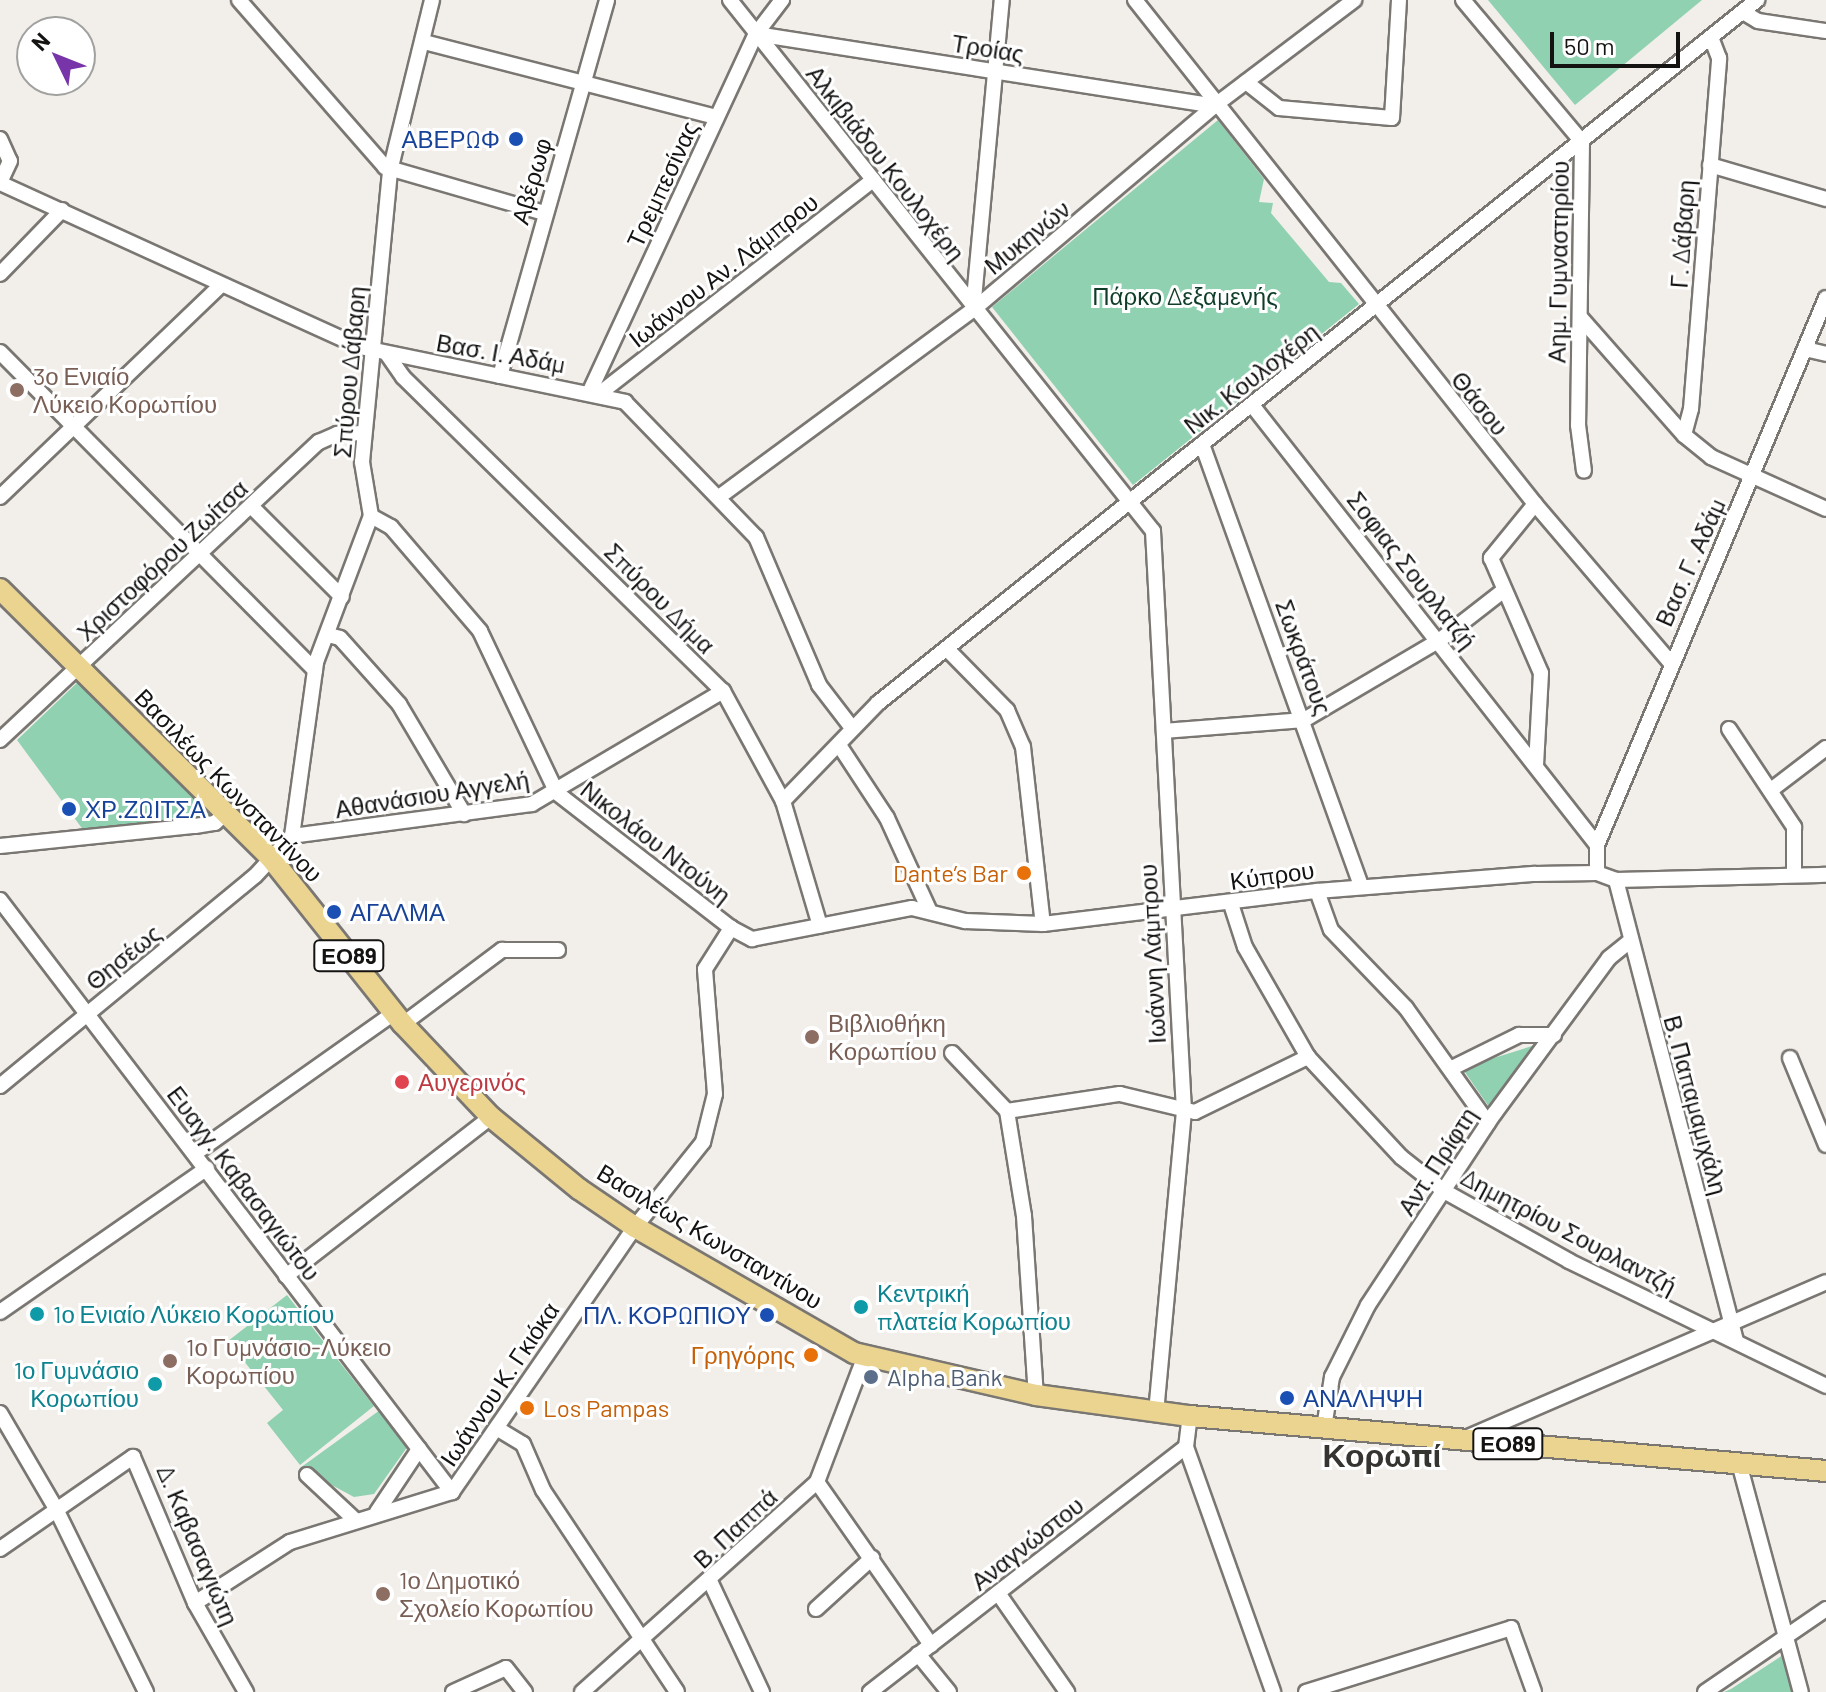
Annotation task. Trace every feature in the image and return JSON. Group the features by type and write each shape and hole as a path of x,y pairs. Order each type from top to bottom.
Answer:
{"main road":[{"name":"Βασιλέως Κωνσταντίνου","path":"0,589 77,669 270,857 398,1018 491,1117 579,1189 635,1227 864,1358 1036,1395 1190,1416 1826,1471"}],"street":[{"path":"239,0 359,143 390,171 544,213"},
{"name":"Σπύρου Δάβαρη","path":"371,516 362,475 364,433 381,353 390,171 432,0"},
{"name":"Αβέρωφ","path":"500,376 607,0"},
{"name":"Αλκιβιάδου Κουλοχέρη","path":"730,0 973,310 1131,499"},
{"name":"Τρεμπεσίνας","path":"594,392 756,34 782,0"},
{"path":"973,310 1002,0"},
{"name":"Θάσου","path":"1135,0 1214,106 1535,504 1670,662"},
{"name":"Μυκηνών","path":"719,497 973,310 1214,106 1354,0"},
{"path":"1246,82 1279,108 1392,118 1399,0"},
{"name":"Αημ. Γυμναστηρίου","path":"1463,0 1582,142 1578,425 1584,471"},
{"name":"Νικ. Κουλοχέρη","path":"783,801 852,728 947,649 1131,499 1377,308 1757,0"},
{"path":"1743,12 1758,21 1826,31"},
{"name":"Τροίας","path":"756,34 1214,106"},
{"name":"Γ. Δάβαρη","path":"1684,435 1691,409 1719,58 1711,37"},
{"path":"424,42 717,117"},
{"path":"0,139 10,161 0,183"},
{"path":"1710,165 1826,199"},
{"name":"Ιωάννου Αν. Λάμπρου","path":"594,392 873,180"},
{"name":"Βασ. Ι. Αδάμ","path":"0,183 221,285 381,353 594,392 632,408 719,497 762,547 819,685 852,728"},
{"path":"0,274 62,210"},
{"path":"0,497 221,285"},
{"name":"Βασ. Γ. Αδάμ","path":"1597,845 1670,662 1752,477 1826,298"},
{"path":"1580,317 1684,435 1711,457 1826,509"},
{"path":"1805,349 1826,354"},
{"path":"0,352 315,670"},
{"name":"Σπύρου Δήμα","path":"381,353 723,691 783,801 820,926"},
{"name":"Σοφιας Σουρλατζή","path":"1252,405 1536,765"},
{"name":"Χριστοφόρου Ζωίτσα","path":"0,740 319,442 337,434 364,433"},
{"name":"Σωκράτους","path":"1202,444 1304,720 1361,886"},
{"name":"Ιωάννη Λάμπρου","path":"1131,499 1153,531 1170,909 1184,1111 1156,1412"},
{"path":"1535,504 1492,551 1503,591 1541,673 1536,765 1597,845 1597,873"},
{"path":"252,507 342,597"},
{"path":"270,857 292,836 315,670 371,516"},
{"name":"Νικολάου Ντούνη","path":"371,516 391,527 480,631 557,793 731,928"},
{"path":"1164,731 1304,720 1440,640 1503,591"},
{"path":"328,635 340,638 399,704 464,814"},
{"path":"947,649 1007,710 1023,747 1043,924"},
{"name":"Αθανάσιου Αγγελή","path":"292,836 532,804 557,793 723,691"},
{"path":"1729,729 1794,827 1794,874"},
{"path":"839,745 887,818 930,912"},
{"path":"1771,790 1826,748"},
{"path":"0,846 197,826 215,823 226,812"},
{"name":"Θησέως","path":"0,1086 255,876 270,857"},
{"name":"Κύπρου","path":"731,928 752,939 912,908 965,921 1043,924 1231,904 1361,886 1597,873 1616,880 1826,875"},
{"name":"Β. Παπαμαμιχάλη","path":"1616,880 1629,942 1736,1340"},
{"path":"1317,891 1331,930 1406,1008 1452,1068 1488,1123"},
{"name":"Ευαγγ. Καβασαγιώτου","path":"1,904 197,1152 286,1276 452,1492"},
{"name":"Δημητρίου Σουρλαντζή","path":"1231,904 1245,947 1308,1057 1401,1157 1444,1191 1569,1261 1826,1386"},
{"name":"Ιωάννου Κ. Γκιόκα","path":"195,1603 290,1542 354,1519 452,1492 635,1227 703,1142 715,1094 705,969 731,928"},
{"name":"Αντ. Πρίφτη","path":"1324,1428 1340,1355 1488,1123 1609,958 1629,942"},
{"path":"197,1152 502,950 558,950"},
{"path":"1452,1068 1519,1035 1554,1035"},
{"path":"952,1053 1007,1111 1024,1216 1036,1395"},
{"path":"1007,1111 1120,1094 1184,1111 1229,1098 1308,1057"},
{"path":"1790,1058 1826,1145"},
{"path":"286,1276 491,1117"},
{"path":"0,1312 207,1168"},
{"path":"1462,1440 1709,1328 1732,1322 1826,1282"},
{"name":"Β. Παππά","path":"582,1692 710,1581 817,1482 864,1358"},
{"path":"0,1413 56,1509 146,1692"},
{"path":"1190,1416 1186,1447 1273,1692"},
{"path":"498,1429 523,1444 543,1490 677,1692"},
{"name":"Αναγνώστου","path":"870,1692 1186,1447"},
{"path":"377,1512 419,1449"},
{"name":"Δ. Καβασαγιώτη","path":"0,1549 133,1457 195,1603 246,1692"},
{"path":"1739,1463 1801,1692"},
{"path":"307,1475 354,1519"},
{"path":"817,1482 931,1645"},
{"path":"816,1609 872,1558"},
{"path":"710,1581 762,1692"},
{"path":"998,1593 1067,1692"},
{"path":"1705,1692 1826,1609"},
{"path":"1306,1692 1511,1628 1534,1692"},
{"path":"918,1654 949,1692"},
{"path":"453,1692 506,1668 525,1692"}],"green space":[{"path":"1488,0 1702,0 1575,105"},
{"name":"Πάρκο Δεξαμενής","path":"1218,120 1264,179 1259,202 1273,203 1271,213 1329,282 1341,283 1359,304 1133,485 992,307"},
{"path":"80,680 207,803 209,815 198,821 84,831 17,740"},
{"path":"1548,1041 1494,1114 1462,1068"},
{"path":"287,1295 374,1406 300,1465 267,1423 283,1410 228,1341"},
{"path":"380,1410 408,1446 374,1494 354,1497 300,1468"},
{"path":"1789,1651 1801,1692 1724,1692 1731,1689"}],"place":[{"name":"ΑΒΕΡΩΦ","path":"516,139"},
{"name":"3ο Ενιαίο Λύκειο Κορωπίου","path":"17,390"},
{"name":"ΧΡ.ΖΩΙΤΣΑ","path":"69,809"},
{"name":"Dante’s Bar","path":"1024,873"},
{"name":"ΑΓΑΛΜΑ","path":"334,912"},
{"name":"Βιβλιοθήκη Κορωπίου","path":"812,1037"},
{"name":"Αυγερινός","path":"402,1082"},
{"name":"Κεντρική πλατεία Κορωπίου","path":"861,1307"},
{"name":"1ο Ενιαίο Λύκειο Κορωπίου","path":"37,1314"},
{"name":"ΠΛ. ΚΟΡΩΠΙΟΥ","path":"767,1315"},
{"name":"Γρηγόρης","path":"811,1355"},
{"name":"1ο Γυμνάσιο-Λύκειο Κορωπίου","path":"170,1361"},
{"name":"Alpha Bank","path":"871,1377"},
{"name":"1ο Γυμνάσιο Κορωπίου","path":"155,1384"},
{"name":"ΑΝΑΛΗΨΗ","path":"1287,1398"},
{"name":"Los Pampas","path":"527,1408"},
{"name":"1ο Δημοτικό Σχολείο Κορωπίου","path":"383,1594"}],"district":[{"name":"Κορωπί","path":"1382,1454"}]}
